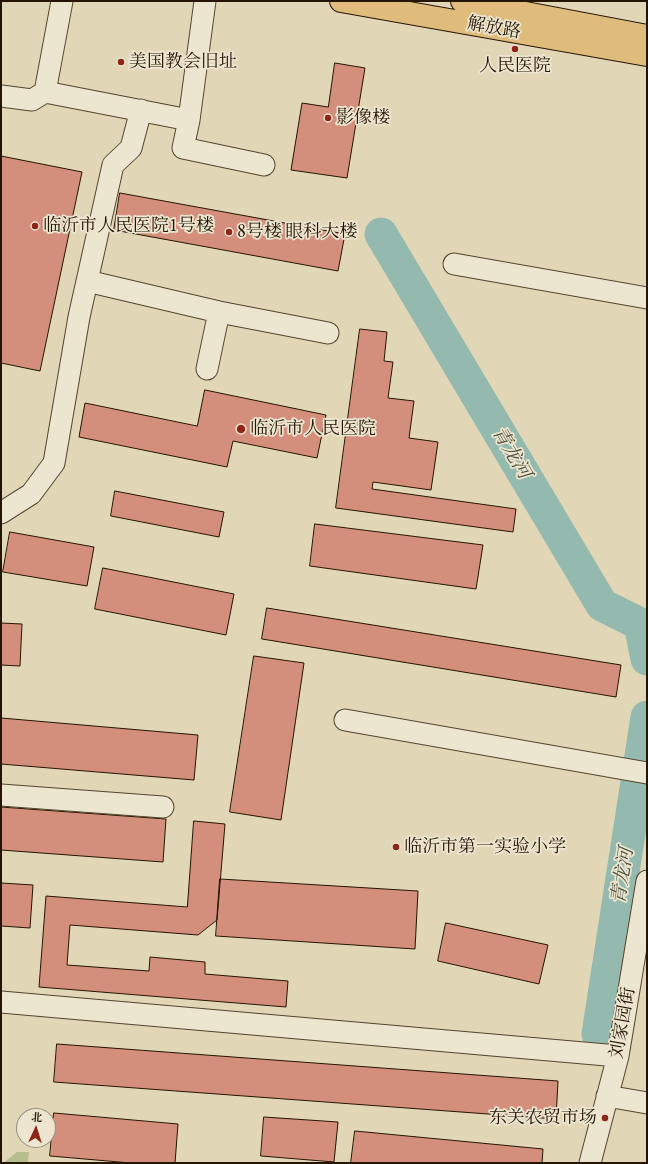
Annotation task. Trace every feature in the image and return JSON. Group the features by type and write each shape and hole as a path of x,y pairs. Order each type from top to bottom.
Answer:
{"main road":[{"name":"解放路","path":"341,1 647,56"},
{"name":"解放路","path":"462,1 647,36"}],"street":[{"path":"45,92 62,1"},
{"path":"205,1 189,120 183,148 264,165"},
{"path":"1,96 32,100 45,92 189,120"},
{"path":"1,513 31,494 54,463 72,317 87,281 113,165 131,148 141,110"},
{"path":"454,264 647,298"},
{"path":"87,281 219,312 328,333"},
{"path":"207,369 219,312"},
{"path":"346,720 646,773"},
{"path":"1,795 163,807"},
{"name":"刘家园街","path":"590,1163 618,1056 647,881"},
{"path":"1,1002 618,1056"},
{"path":"607,1096 647,1103"}],"green space":[{"path":"17,1152 29,1152 28,1163 3,1163"}],"building":[{"name":"影像楼","path":"335,63 365,68 347,178 291,170 302,103 328,107"},
{"name":"临沂市人民医院1号楼","path":"1,156 82,172 40,371 1,363"},
{"name":"8号楼 眼科大楼","path":"120,193 345,234 338,271 114,230"},
{"path":"360,329 387,332 384,361 393,362 388,398 414,401 409,438 438,442 431,490 373,482 372,489 516,509 513,532 336,508"},
{"path":"205,390 326,415 317,458 233,441 227,467 79,437 85,403 197,426"},
{"path":"115,491 224,512 219,537 111,516"},
{"path":"315,524 483,545 476,589 310,566"},
{"path":"10,532 94,547 87,586 3,572"},
{"path":"103,568 234,594 226,635 95,609"},
{"path":"267,608 621,665 616,697 262,639"},
{"path":"1,623 22,624 20,666 1,665"},
{"path":"254,656 304,663 281,820 230,812"},
{"path":"1,718 198,735 194,780 1,764"},
{"path":"1,807 166,819 163,862 1,850"},
{"path":"194,821 225,824 217,920 198,935 70,925 67,965 149,971 150,957 205,962 205,974 288,981 286,1007 39,987 46,896 187,907"},
{"path":"220,879 418,891 415,949 216,936"},
{"path":"1,883 33,885 30,928 1,926"},
{"path":"446,923 548,945 539,984 438,961"},
{"path":"57,1044 558,1081 556,1119 54,1082"},
{"path":"56,1113 178,1124 175,1163 131,1163 50,1156 51,1148 56,1148"},
{"path":"264,1117 338,1122 334,1162 261,1156"},
{"path":"355,1131 543,1149 542,1163 351,1163"}],"waterway":[{"name":"青龙河","path":"381,234 602,605 640,624 647,659"},
{"name":"青龙河","path":"598,1034 647,717"}],"place":[{"name":"人民医院","path":"515,49"},
{"name":"美国教会旧址","path":"121,62"},
{"name":"影像楼","path":"328,118"},
{"name":"临沂市人民医院1号楼","path":"35,226"},
{"name":"8号楼 眼科大楼","path":"229,232"},
{"name":"临沂市人民医院","path":"241,429"},
{"name":"临沂市第一实验小学","path":"396,847"},
{"name":"东关农贸市场","path":"605,1118"}]}
